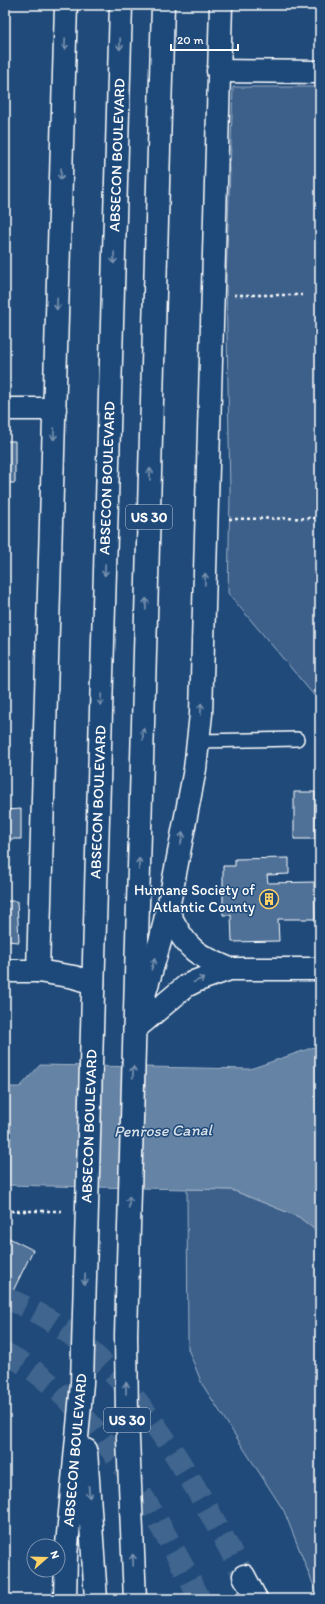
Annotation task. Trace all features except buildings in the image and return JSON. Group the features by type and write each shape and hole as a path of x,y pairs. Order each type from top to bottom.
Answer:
{"main road":[{"path":"38,971 66,5"},
{"name":"ABSECON BOULEVARD","path":"65,1599 66,1556 82,1383 121,5"},
{"name":"US 30","path":"135,1599 127,1416 126,1335 163,5"},
{"path":"135,1029 161,938 187,809 199,740 201,714 221,5"},
{"path":"218,71 320,72"},
{"path":"5,409 55,409"},
{"path":"166,910 180,934 195,952 230,969"},
{"path":"135,1029 186,986 207,976 230,969 320,969"},
{"path":"5,971 38,971 93,982"},
{"path":"82,1383 96,1599"},
{"path":"244,1576 256,1599"}],"lane":[{"path":"199,740 297,739"}],"path":[{"path":"212,294 302,295"},
{"path":"206,519 320,518"},
{"path":"5,1211 86,1212"}],"shaded area":[{"path":"233,87 320,87 320,792 317,699 228,593 230,493 226,280"},
{"path":"187,1189 232,1190 299,1217 320,1234 320,1599 284,1511 202,1384 188,1349"}],"water":[{"name":"Penrose Canal","path":"320,1045 320,1234 299,1217 232,1190 5,1185 5,1087 20,1087 40,1065 250,1069"}],"tunnel":[{"path":"5,1298 46,1318 84,1345 117,1378 147,1414 175,1454 200,1495 244,1576"},
{"path":"5,1353 37,1373 66,1398 94,1428 119,1461 142,1496 183,1566 200,1599"}],"place":[{"name":"Humane Society of Atlantic County","path":"269,899"}]}
